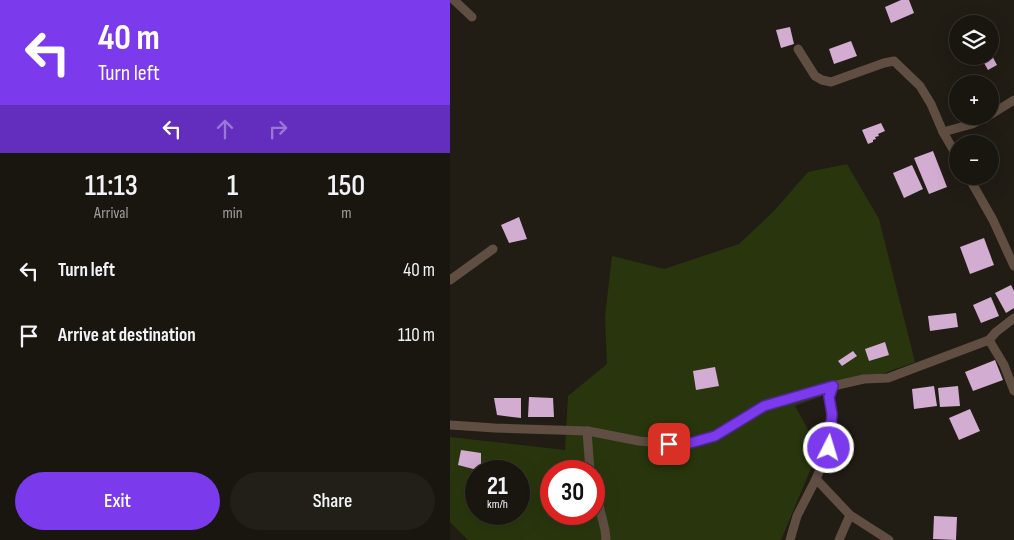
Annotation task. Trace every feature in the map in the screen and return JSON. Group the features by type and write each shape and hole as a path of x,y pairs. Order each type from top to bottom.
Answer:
{"street":[{"path":"454,0 472,17"},
{"path":"798,49 815,76 831,82 884,62 894,61 920,86 931,104 942,132 949,143"},
{"path":"999,110 1014,100"},
{"path":"942,132 968,125"},
{"path":"973,185 993,220 1014,266"},
{"path":"450,280 493,249"},
{"path":"450,425 587,430 640,442 683,445 715,436 764,406 864,379 888,378 989,340 1014,318"},
{"path":"989,340 1004,365 1014,391"},
{"path":"790,540 797,516 829,448 832,414 829,397 833,386"},
{"path":"587,430 589,460"},
{"path":"816,479 850,515 889,540"},
{"path":"839,540 850,515"},
{"path":"605,525 606,540"}],"green space":[{"path":"847,164 879,219 915,362 795,406 819,449 781,540 468,540 450,522 450,437 565,450 568,396 607,364 605,317 612,256 664,269 739,244 774,211 808,172"}],"building":[{"path":"901,0 909,0 914,13 891,23 885,7"},
{"path":"790,27 794,44 781,48 776,30"},
{"path":"851,41 857,56 834,64 829,49"},
{"path":"985,65 997,65 988,70"},
{"path":"881,123 885,131 878,134 879,136 875,137 876,139 873,142 868,144 862,130"},
{"path":"933,151 947,187 929,194 914,158"},
{"path":"912,165 923,189 904,198 893,173"},
{"path":"519,217 527,239 509,243 501,225"},
{"path":"984,238 994,265 970,274 960,247"},
{"path":"1011,285 1014,291 1014,308 1006,313 995,293"},
{"path":"991,297 999,316 981,323 973,305"},
{"path":"956,313 958,327 930,331 928,316"},
{"path":"885,342 889,355 869,361 865,349"},
{"path":"853,351 857,356 842,366 838,361"},
{"path":"995,360 1003,380 973,391 965,372"},
{"path":"715,367 719,386 696,390 693,371"},
{"path":"934,386 937,406 914,409 912,389"},
{"path":"958,386 960,406 940,407 938,388"},
{"path":"529,397 553,398 554,417 528,417"},
{"path":"494,398 521,398 521,418 497,415"},
{"path":"970,409 980,431 959,440 949,418"},
{"path":"461,450 481,453 481,460 465,460 465,467 458,465"},
{"path":"934,516 957,517 956,540 933,539"}],"route":[{"path":"669,444 683,445 715,436 764,406 833,386 829,397 832,414 829,448"}]}
